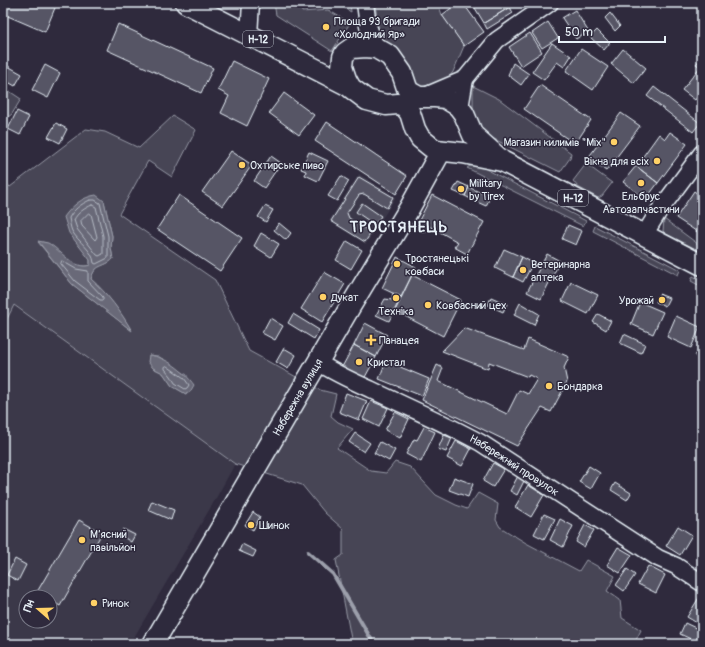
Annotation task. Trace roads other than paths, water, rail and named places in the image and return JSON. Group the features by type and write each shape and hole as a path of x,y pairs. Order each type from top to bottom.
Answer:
{"main road":[{"name":"Н-12","path":"186,3 306,63 345,57 366,47 376,48"},
{"path":"376,48 393,60 414,92 445,98 460,108"},
{"path":"306,63 314,64 326,62 339,56 345,57"},
{"name":"Н-12","path":"345,57 349,86 367,100 404,110 420,138 431,147 441,151 463,153 502,161"},
{"name":"Н-12","path":"460,108 473,135 502,161 702,265"},
{"path":"463,153 470,148 474,140 473,135"},
{"name":"Набережна вулиця","path":"154,644 441,151"}],"street":[{"path":"249,35 251,3"},
{"path":"365,3 368,26 376,48"},
{"path":"460,108 465,79 497,40 550,3"},
{"path":"345,57 368,26"},
{"path":"414,92 465,79"},
{"path":"644,235 659,210 702,153"},
{"name":"Набережний провулок","path":"318,362 331,371 410,409 452,427 481,443 658,558 676,566 702,583"}],"water":[{"path":"96,195 104,201 112,236 111,248 113,259 97,268 91,279 114,304 132,331 72,284 38,241 48,243 53,246 78,265 90,265 90,260 69,233 64,217 70,209 78,203 86,198"},
{"path":"149,355 162,359 180,370 194,385 190,392 186,394 172,386 163,373 153,368 148,362"}],"waterway":[{"path":"308,552 333,574 374,644"}],"place":[{"name":"Площа 93 бригади «Холодний Яр»","path":"326,27"},
{"name":"Магазин килимів \"Mix\"","path":"614,142"},
{"name":"Вікна для всіх","path":"657,161"},
{"name":"Охтирське пиво","path":"242,165"},
{"name":"Ельбрус Автозапчастини","path":"641,183"},
{"name":"Military by Tirex","path":"461,189"},
{"name":"Тростянецькі ковбаси","path":"397,264"},
{"name":"Ветеринарна аптека","path":"523,270"},
{"name":"Дукат","path":"323,297"},
{"name":"Техніка","path":"396,298"},
{"name":"Урожай","path":"662,300"},
{"name":"Ковбасний цех","path":"428,305"},
{"name":"Панацея","path":"371,340"},
{"name":"Кристал","path":"359,362"},
{"name":"Бондарка","path":"549,386"},
{"name":"Шинок","path":"251,525"},
{"name":"М’ясний павільйон","path":"82,540"},
{"name":"Ринок","path":"94,603"}],"district":[{"name":"ТРОСТЯНЕЦЬ","path":"399,227"}]}
